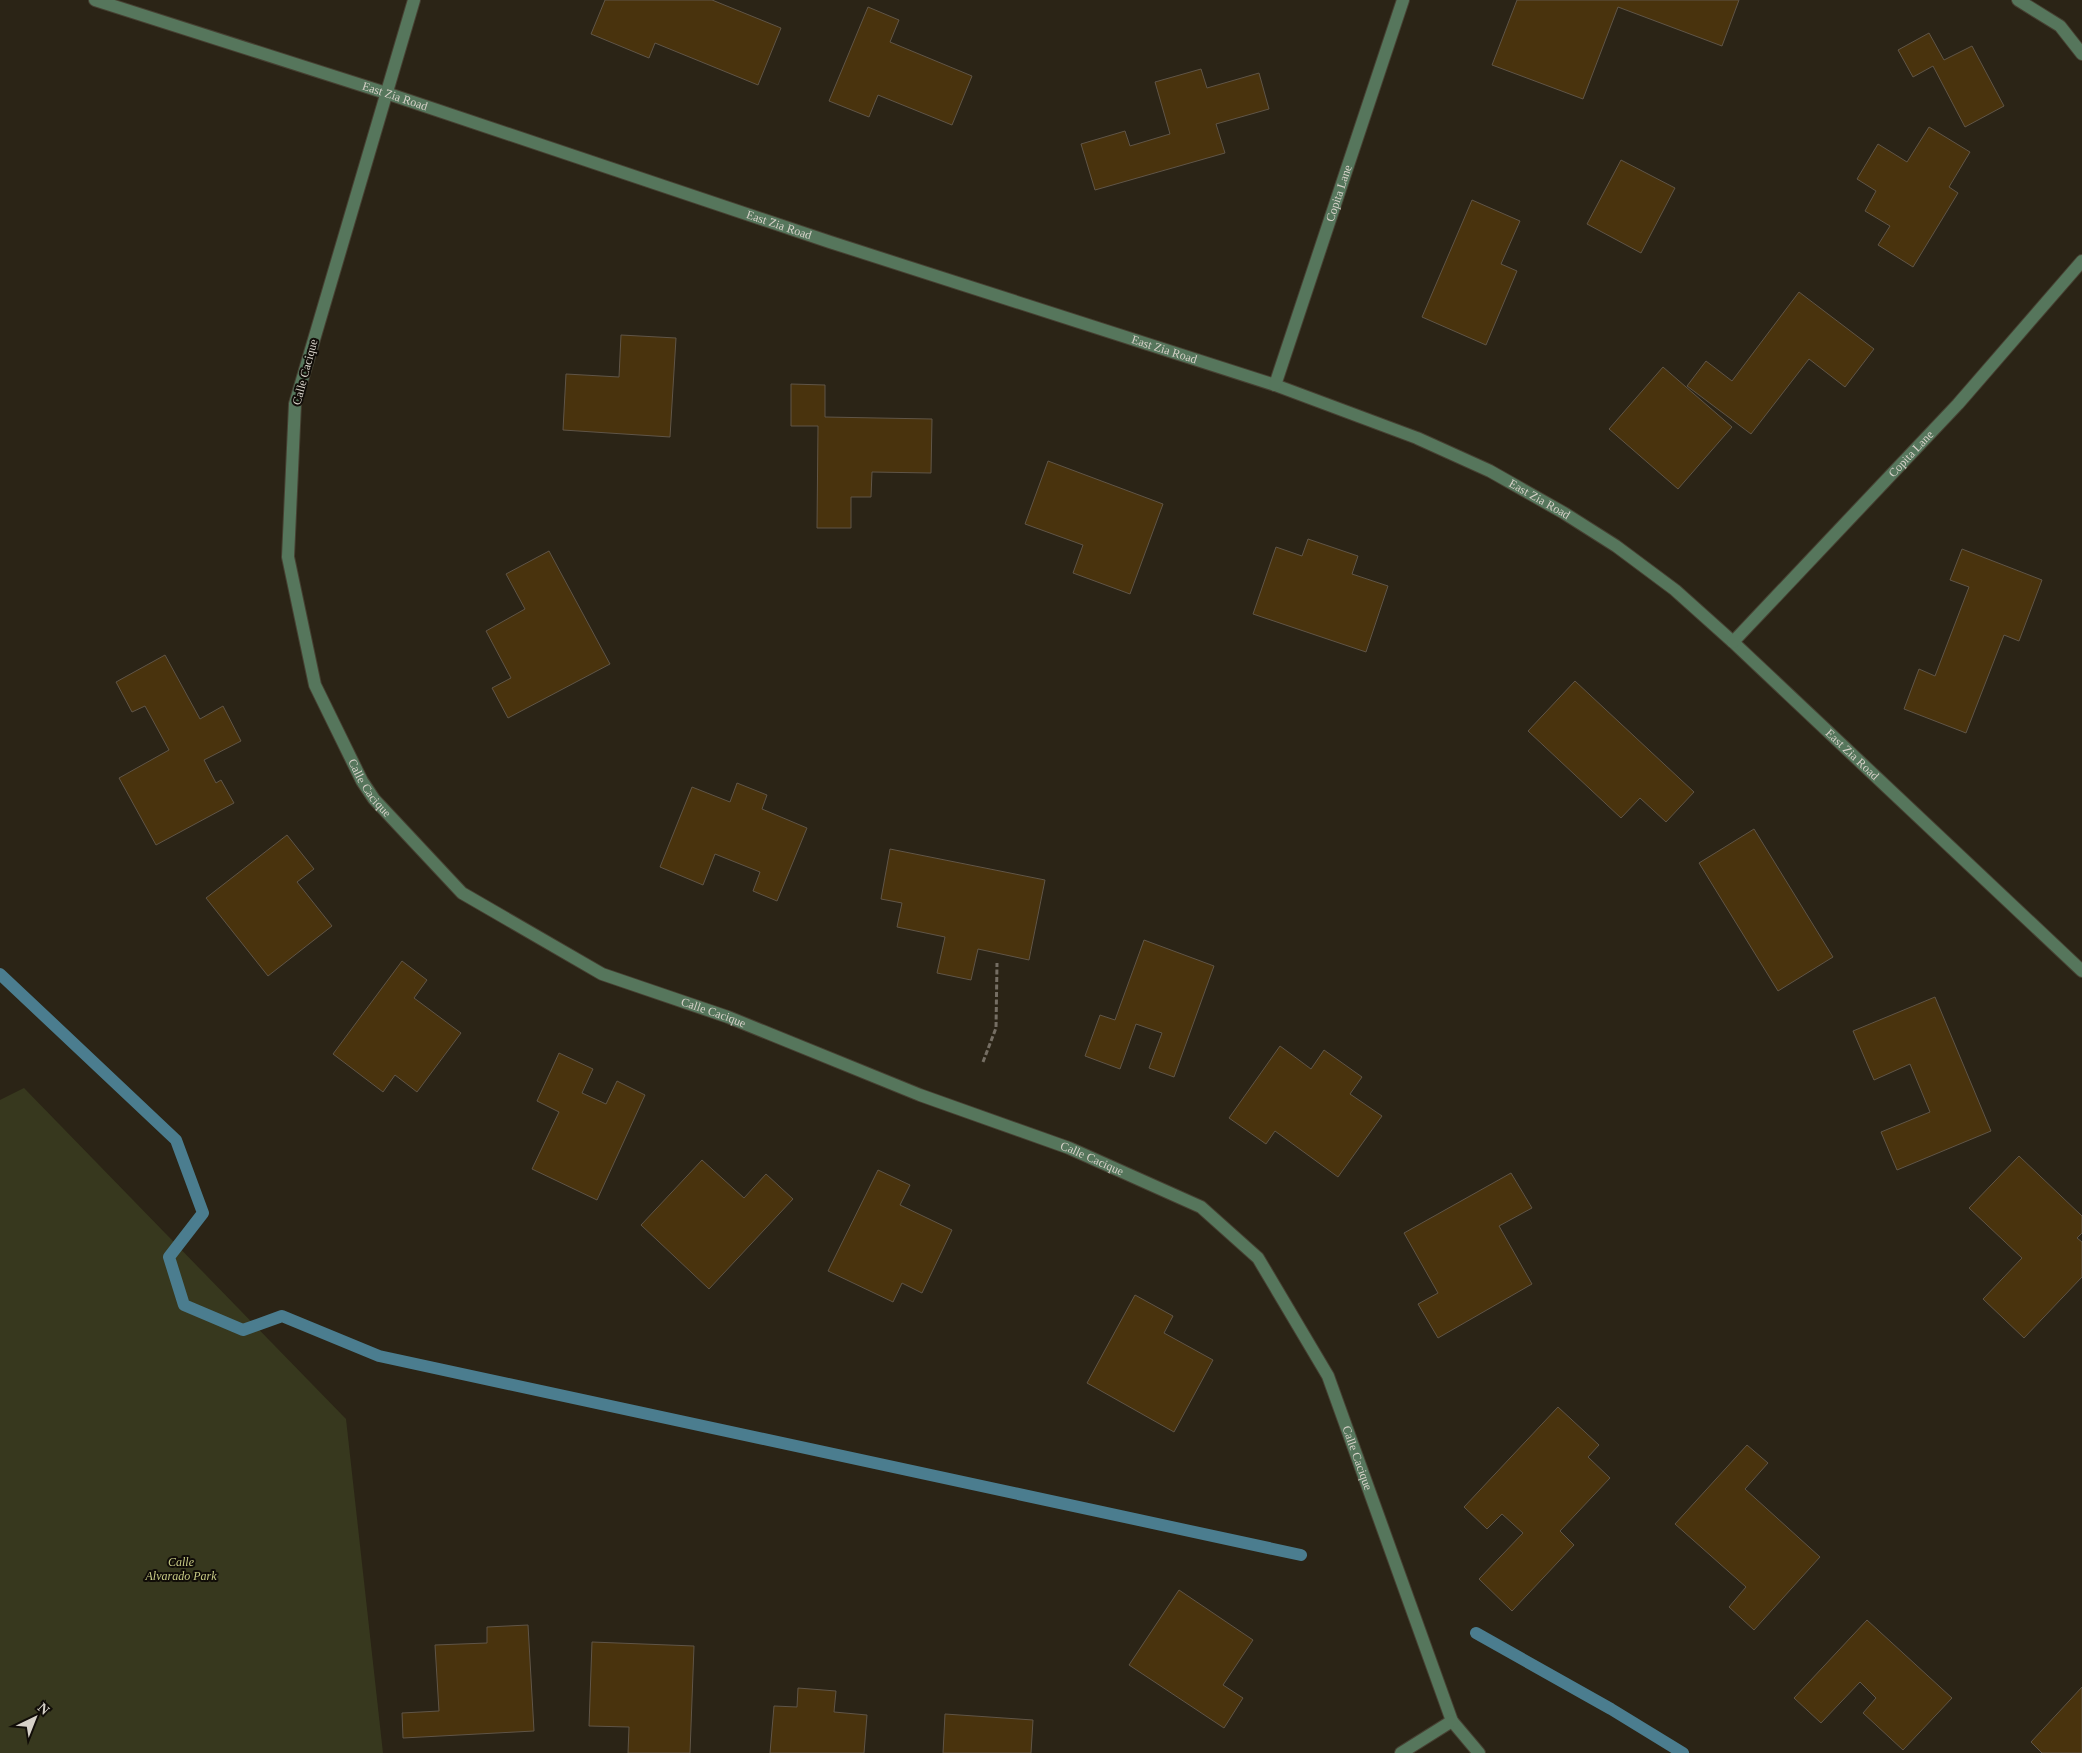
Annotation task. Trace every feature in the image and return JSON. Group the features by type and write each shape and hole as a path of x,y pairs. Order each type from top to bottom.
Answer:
{"street":[{"name":"East Zia Road","path":"95,0 386,93 821,238 1276,385 1417,438 1490,471 1616,546 1675,590 1733,642 2082,971"},
{"name":"Calle Cacique","path":"414,0 295,404 288,557 315,685 362,781 374,799 462,893 602,974 728,1017 920,1094 1069,1148 1201,1207 1258,1258 1328,1376 1452,1721 1479,1753"},
{"name":"Copita Lane","path":"1276,385 1403,0"},
{"path":"2018,0 2060,26 2082,54"},
{"name":"Copita Lane","path":"1733,642 1958,404 2082,261"},
{"path":"1401,1753 1452,1721"}],"path":[{"path":"983,1062 996,1028 997,963"}],"green space":[{"name":"Calle Alvarado Park","path":"24,1088 346,1419 383,1753 0,1753 0,1100"}],"building":[{"path":"605,0 712,0 781,28 758,85 655,43 649,58 591,34"},
{"path":"1517,0 1739,0 1722,46 1618,7 1583,99 1492,65"},
{"path":"868,7 899,20 890,42 972,76 952,125 878,95 869,117 829,101"},
{"path":"1929,33 1944,60 1972,46 2004,106 1965,127 1933,66 1913,77 1898,50"},
{"path":"1201,69 1207,88 1259,73 1269,109 1216,124 1225,153 1095,190 1081,144 1125,131 1130,146 1170,134 1155,82"},
{"path":"1929,127 1970,152 1949,187 1958,193 1913,267 1878,245 1890,226 1865,211 1876,191 1857,179 1878,144 1907,162"},
{"path":"1621,160 1675,188 1641,253 1587,224"},
{"path":"1472,200 1520,221 1501,264 1517,271 1486,345 1422,317"},
{"path":"1799,292 1874,349 1845,387 1809,359 1751,434 1687,386 1706,361 1732,381"},
{"path":"621,335 676,338 670,437 563,430 566,374 619,377"},
{"path":"1663,367 1732,427 1678,489 1609,429"},
{"path":"791,384 825,385 825,417 932,419 931,473 872,472 871,497 851,497 851,528 817,528 818,426 791,426"},
{"path":"1048,461 1163,504 1130,594 1073,573 1083,545 1025,524"},
{"path":"1308,539 1358,556 1352,574 1388,586 1366,652 1253,614 1276,547 1302,556"},
{"path":"1962,549 2042,580 2019,641 2004,635 1966,733 1904,709 1919,669 1935,676 1969,587 1950,580"},
{"path":"549,551 610,664 508,718 492,688 511,678 486,631 525,609 506,574"},
{"path":"165,655 200,719 223,706 241,741 204,760 216,783 221,780 234,803 156,845 119,778 169,750 145,706 132,712 116,682"},
{"path":"1575,681 1694,792 1666,822 1640,798 1621,818 1528,731"},
{"path":"737,783 767,795 762,809 807,828 777,901 753,891 760,872 715,854 703,885 660,867 692,787 730,802"},
{"path":"1754,829 1833,957 1778,991 1699,863"},
{"path":"287,835 314,869 297,882 332,926 268,976 206,898"},
{"path":"890,849 1045,880 1029,960 978,949 971,980 937,973 945,937 897,927 902,903 881,899"},
{"path":"1144,940 1214,966 1174,1077 1149,1068 1162,1033 1136,1024 1120,1069 1085,1056 1100,1015 1115,1020"},
{"path":"402,961 427,980 414,998 461,1033 417,1092 395,1075 383,1092 333,1054"},
{"path":"1935,997 1991,1131 1897,1170 1881,1132 1930,1112 1910,1064 1874,1080 1853,1031"},
{"path":"1280,1046 1311,1069 1324,1050 1362,1077 1350,1094 1382,1116 1338,1177 1275,1131 1266,1144 1229,1118"},
{"path":"559,1053 593,1069 582,1093 606,1104 617,1081 645,1095 597,1200 532,1169 559,1112 537,1101"},
{"path":"2019,1156 2082,1216 2082,1233 2077,1238 2082,1242 2082,1277 2024,1338 1983,1299 2022,1258 1969,1208"},
{"path":"702,1160 744,1198 766,1174 793,1199 709,1289 641,1225"},
{"path":"878,1170 910,1185 900,1205 952,1230 922,1293 902,1283 893,1302 828,1271"},
{"path":"1511,1173 1532,1208 1499,1226 1532,1284 1438,1338 1418,1304 1438,1293 1404,1233"},
{"path":"1135,1295 1173,1316 1164,1333 1213,1360 1174,1432 1087,1383"},
{"path":"1558,1407 1599,1445 1588,1457 1610,1478 1560,1531 1574,1545 1512,1611 1479,1579 1523,1533 1502,1514 1487,1529 1464,1507"},
{"path":"1747,1445 1768,1463 1745,1489 1820,1557 1754,1630 1729,1607 1746,1587 1675,1524"},
{"path":"1179,1590 1253,1640 1223,1685 1243,1698 1224,1728 1129,1665"},
{"path":"1867,1620 1952,1698 1903,1750 1863,1713 1876,1698 1860,1682 1821,1723 1794,1698"},
{"path":"528,1625 534,1731 403,1738 402,1713 439,1711 435,1645 487,1643 487,1627"},
{"path":"592,1642 694,1646 690,1753 628,1753 629,1727 589,1726"},
{"path":"2082,1687 2082,1753 2042,1753 2031,1742"},
{"path":"798,1688 836,1691 834,1712 867,1715 864,1753 770,1753 774,1706 797,1707"},
{"path":"945,1714 1033,1720 1031,1753 943,1753"}],"waterway":[{"path":"0,974 176,1140 203,1213 169,1257 184,1305 243,1330 282,1316 379,1356 1301,1555"},
{"path":"1476,1633 1611,1709 1683,1753"}]}
